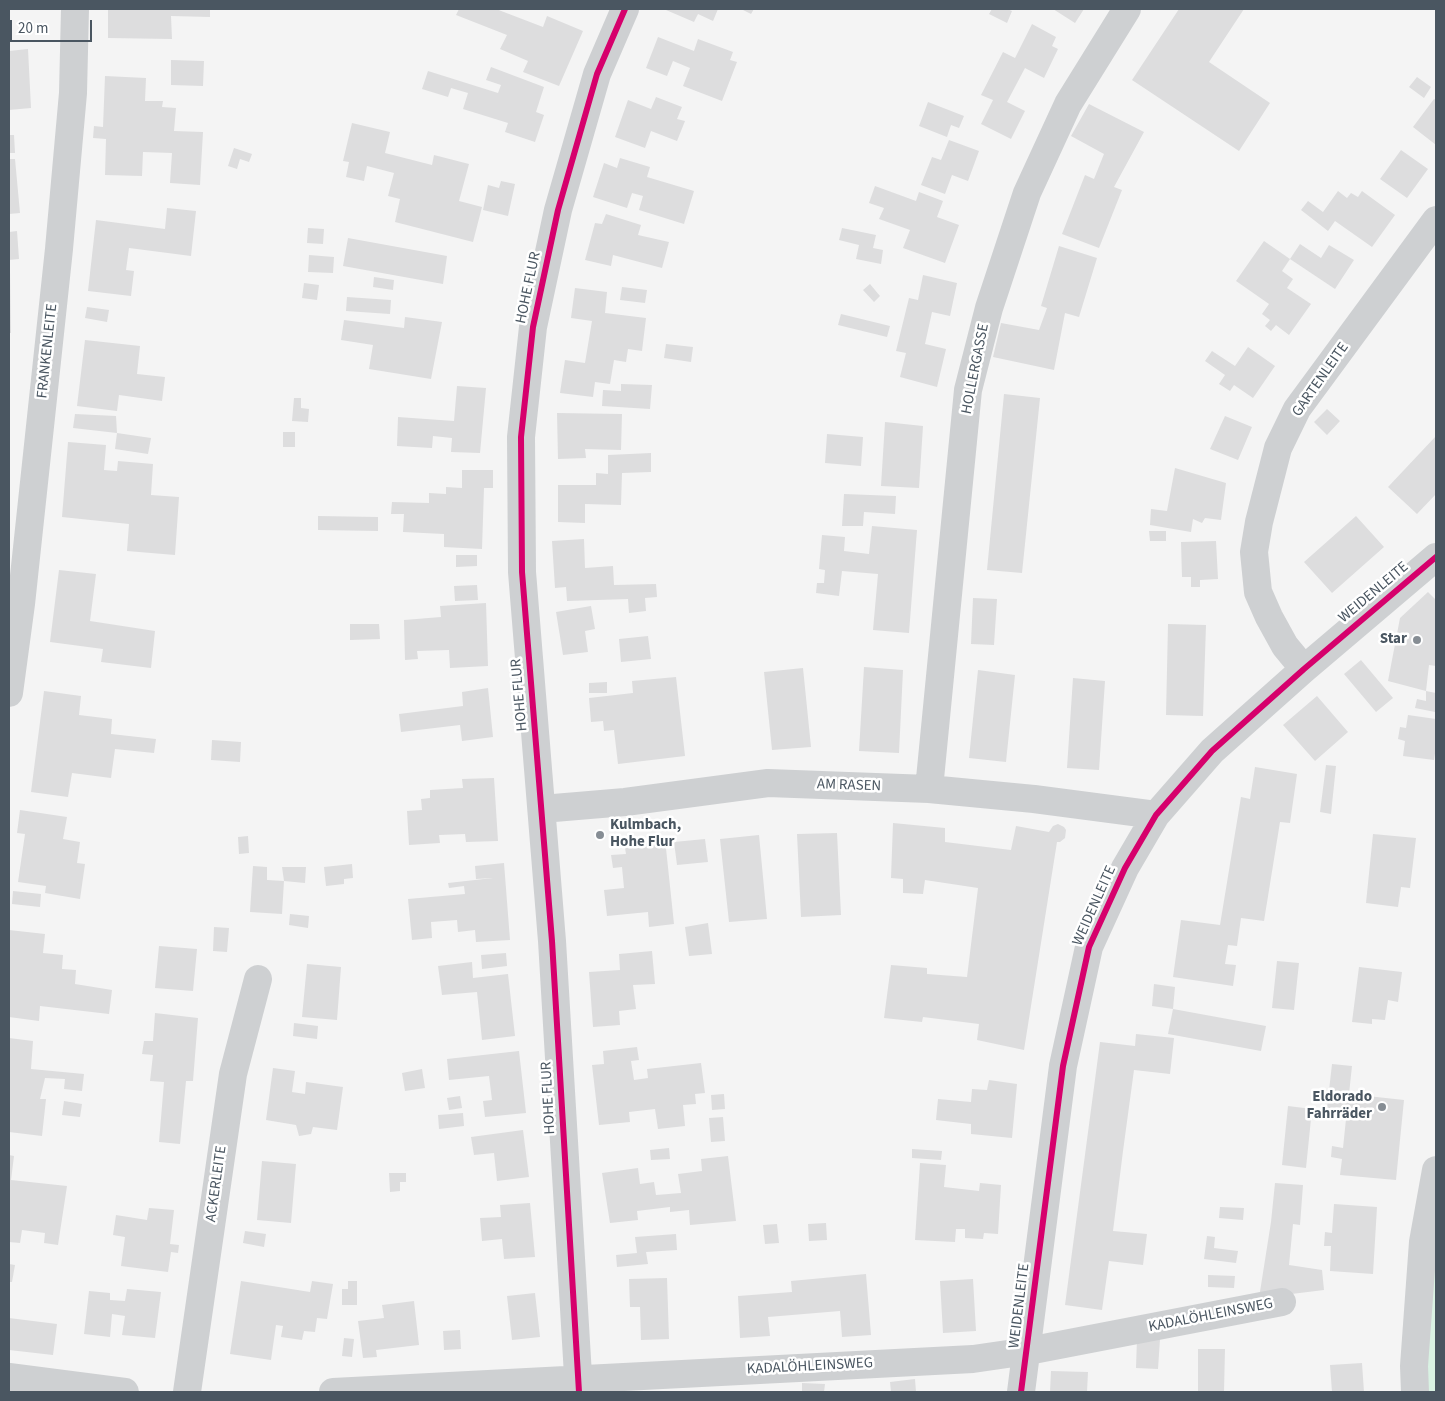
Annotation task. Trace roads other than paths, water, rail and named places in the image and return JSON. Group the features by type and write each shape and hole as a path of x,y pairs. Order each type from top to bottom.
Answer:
{"street":[{"name":"FRANKENLEITE","path":"9,693 23,587 59,249 73,93 75,9"},
{"name":"HOHE FLUR","path":"578,1386 553,961 522,572 521,437 533,327 558,210 597,74 625,9"},
{"name":"HOLLERGASSE","path":"929,789 968,390 989,308 1027,193 1068,104 1127,9"},
{"name":"GARTENLEITE","path":"1304,669 1285,646 1258,592 1254,552 1259,522 1278,448 1297,409 1436,220"},
{"name":"WEIDENLEITE","path":"1021,1392 1028,1351 1063,1066 1088,947 1124,868 1156,815 1212,751 1304,669 1436,557"},
{"name":"AM RASEN","path":"542,809 625,802 768,783 929,789 1034,799 1156,815"},
{"name":"ACKERLEITE","path":"187,1392 233,1074 258,979"},
{"path":"1415,1392 1414,1366 1423,1242 1436,1170"},
{"name":"KADALÖHLEINSWEG","path":"333,1392 578,1386 973,1359 1028,1351 1282,1302"},
{"path":"9,1377 125,1392"}],"place":[{"name":"Star","path":"1417,640"},
{"name":"Kulmbach, Hohe Flur","path":"600,835"},
{"name":"Eldorado Fahrräder","path":"1382,1107"}]}
